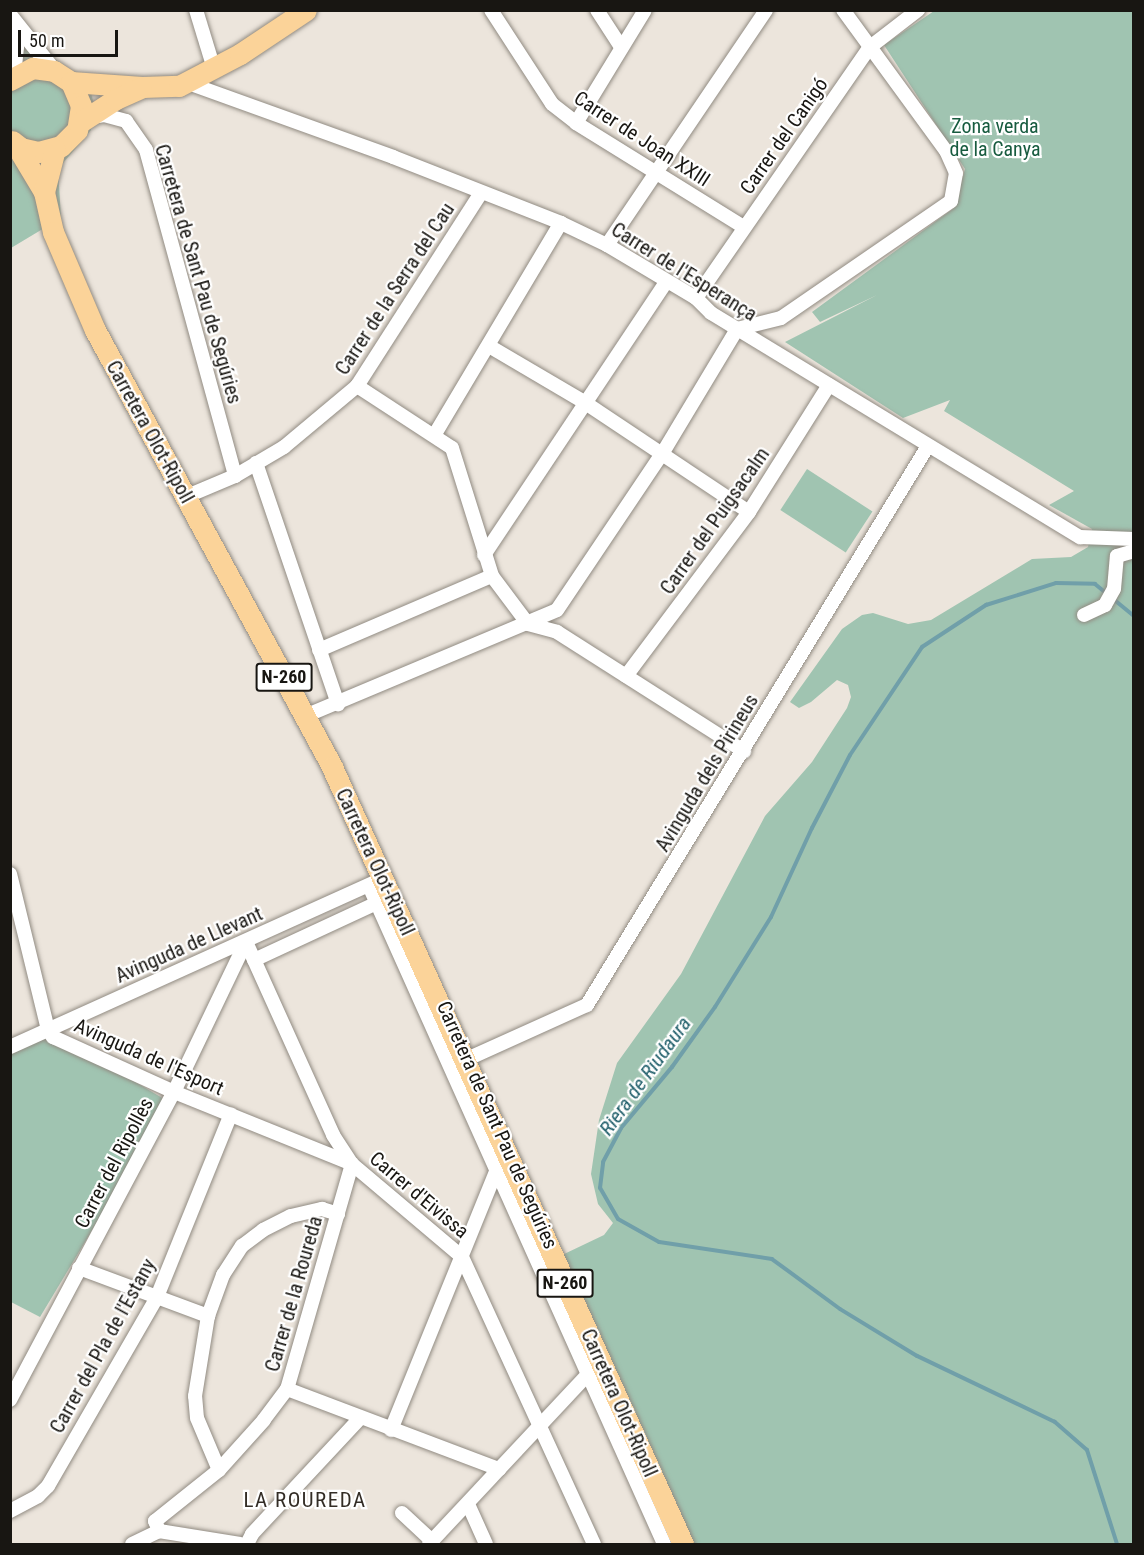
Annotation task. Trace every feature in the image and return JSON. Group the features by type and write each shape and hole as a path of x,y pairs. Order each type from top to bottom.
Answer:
{"main road":[{"path":"12,79 33,68 63,77 141,87 188,83 306,10"},
{"path":"63,77 80,97 86,120"},
{"path":"55,150 73,136 86,120 116,99 141,87"},
{"name":"N-260","path":"13,143 38,152 55,150"},
{"name":"Carretera Olot-Ripoll","path":"13,143 44,192 53,232 82,304 305,716 376,882 465,1060 683,1545"},
{"name":"Carretera Olot-Ripoll","path":"44,192 55,150"}],"street":[{"path":"196,10 214,69"},
{"name":"Carrer de Joan XXIII","path":"491,10 552,104 576,123 744,227"},
{"path":"597,10 621,47"},
{"path":"576,123 645,10"},
{"path":"607,245 658,173 766,10"},
{"path":"305,716 528,624 556,610 662,454 737,329 781,318 951,201 956,173 946,151 843,10"},
{"name":"Carrer del Canigó","path":"696,298 870,46 918,10"},
{"path":"10,16 63,77"},
{"path":"10,30 16,47 12,79"},
{"name":"Carrer de l'Esperança","path":"188,83 393,157 561,223 607,245 696,298 711,314 1080,537 1134,539"},
{"name":"Carretera de Sant Pau de Segúries","path":"86,120 104,115 126,121 146,150 235,476"},
{"name":"Carrer de la Serra del Cau","path":"185,497 235,476 284,447 357,386 482,193"},
{"path":"435,434 561,223"},
{"path":"484,555 666,282"},
{"path":"489,346 584,402 749,512"},
{"name":"Carrer del Puigsacalm","path":"626,676 749,512 829,385"},
{"path":"357,386 435,434 452,448 492,576 528,624 557,632 744,751"},
{"name":"Avinguda dels Pirineus","path":"465,1060 587,1005 928,446"},
{"path":"256,463 338,704"},
{"path":"1084,615 1105,605 1114,589 1117,556 1134,551"},
{"path":"319,650 492,576"},
{"name":"Avinguda de l'Esport","path":"10,874 48,1030 53,1037 174,1092 352,1164"},
{"name":"Carretera de Sant Pau de Segúries","path":"376,882 377,903 664,1545"},
{"name":"Avinguda de Llevant","path":"10,1047 376,882"},
{"name":"Avinguda de Llevant","path":"254,960 377,903"},
{"name":"Carrer d'Eivissa","path":"246,942 333,1136 352,1164 462,1257 594,1545"},
{"name":"Carrer del Ripollès","path":"10,1400 174,1092 246,942"},
{"name":"Carrer del Pla de l'Estany","path":"10,1510 38,1496 48,1486 157,1297 231,1114"},
{"name":"Carrer de la Roureda","path":"159,1531 155,1521 219,1470 264,1420 287,1389 352,1164"},
{"path":"391,1430 496,1172"},
{"path":"219,1470 197,1418 195,1395 208,1316 223,1275 242,1246 263,1230 291,1216 322,1209 338,1214"},
{"path":"79,1269 208,1316"},
{"path":"402,1513 430,1543 587,1375"},
{"path":"287,1389 499,1469"},
{"path":"247,1545 252,1534 360,1418"},
{"path":"468,1504 486,1545"},
{"path":"132,1545 159,1531 240,1545"}],"green space":[{"path":"10,11 50,56 74,72 91,93 93,101 91,130 58,169 61,218 11,248"},
{"name":"Zona verda de la Canya","path":"934,11 1133,11 1133,1544 670,1544 601,1394 560,1256 604,1235 613,1223 598,1204 591,1174 599,1120 617,1063 681,974 765,816 812,762 847,708 851,697 848,685 837,680 811,702 799,708 790,702 842,629 862,615 873,613 908,624 931,620 1032,559 1071,557 1088,547 1092,529 1049,505 1074,491 944,411 950,400 903,418 785,342 877,295 820,322 812,312 954,208 965,169 884,45"},
{"path":"807,469 872,511 846,553 780,510"},
{"path":"48,1030 169,1102 40,1317 11,1302 11,1047"}],"waterway":[{"name":"Riera de Riudaura","path":"1117,1544 1087,1450 1055,1422 917,1356 840,1309 772,1259 659,1242 618,1219 600,1188 603,1162 621,1128 672,1067 715,1007 771,917 812,828 850,755 922,647 986,605 1056,583 1095,584 1134,616"}],"district":[{"name":"LA ROUREDA","path":"305,1500"}]}
